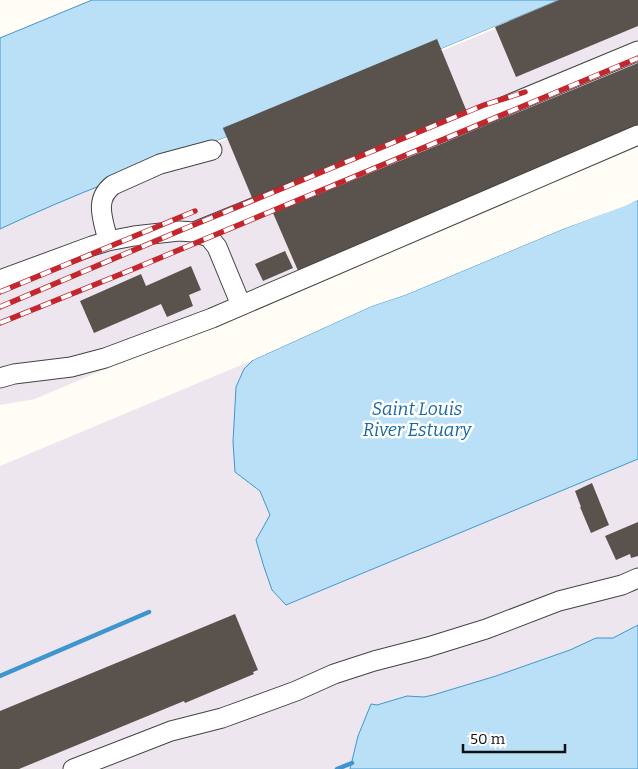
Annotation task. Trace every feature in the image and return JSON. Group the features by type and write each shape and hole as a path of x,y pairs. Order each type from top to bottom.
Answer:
{"lane":[{"path":"194,232 638,51"},
{"path":"0,378 71,367 105,358 212,318 638,135"},
{"path":"108,241 101,205 102,198 108,188 160,164 212,150"},
{"path":"0,280 108,241 170,232 194,232 209,237 217,247 242,305"},
{"path":"73,769 171,730 222,718 296,691 334,674 486,629 559,600 622,585 638,578"}],"shaded area":[{"path":"559,0 638,0 638,142 35,399 0,405 0,229 125,175 226,137"},
{"path":"253,360 244,369 236,387 233,442 235,472 260,491 270,515 256,541 272,590 287,605 638,459 638,625 613,638 596,639 496,676 433,695 424,697 407,696 377,705 358,736 350,769 0,769 0,466"}],"water":[{"path":"92,0 559,0 441,49 223,128 227,137 84,192 0,229 0,38"},
{"name":"Saint Louis River Estuary","path":"638,200 638,459 286,605 272,590 256,540 270,515 260,491 235,472 233,442 236,387 244,369 253,360 372,306 405,295"},
{"path":"638,625 638,769 350,769 358,736 371,704 377,705 407,696 424,697 433,695 496,676 570,650 596,638 613,638"}],"pier":[{"path":"561,0 560,2 228,139 169,161 169,159 227,137 223,128 441,49"},
{"path":"638,198 638,200 625,206 563,229 405,295 372,306 253,360 252,358 371,304 404,293 562,227"}],"building":[{"path":"559,0 638,0 638,26 516,77 495,27"},
{"path":"437,39 467,112 253,200 223,128"},
{"path":"638,63 638,130 299,273 273,213"},
{"path":"285,251 293,268 263,281 255,264"},
{"path":"191,266 201,290 189,295 193,306 167,317 161,304 94,333 80,301 141,274 146,286"},
{"path":"592,483 609,525 591,533 575,491"},
{"path":"638,522 638,556 631,558 630,554 616,560 605,536"},
{"path":"235,614 258,670 253,672 254,674 19,769 0,769 0,711"}],"waterway":[{"path":"0,676 149,612"},
{"path":"337,769 352,763"}],"railway":[{"path":"0,323 638,58"},
{"path":"0,307 484,105 525,92"},
{"path":"0,292 195,211"}]}
